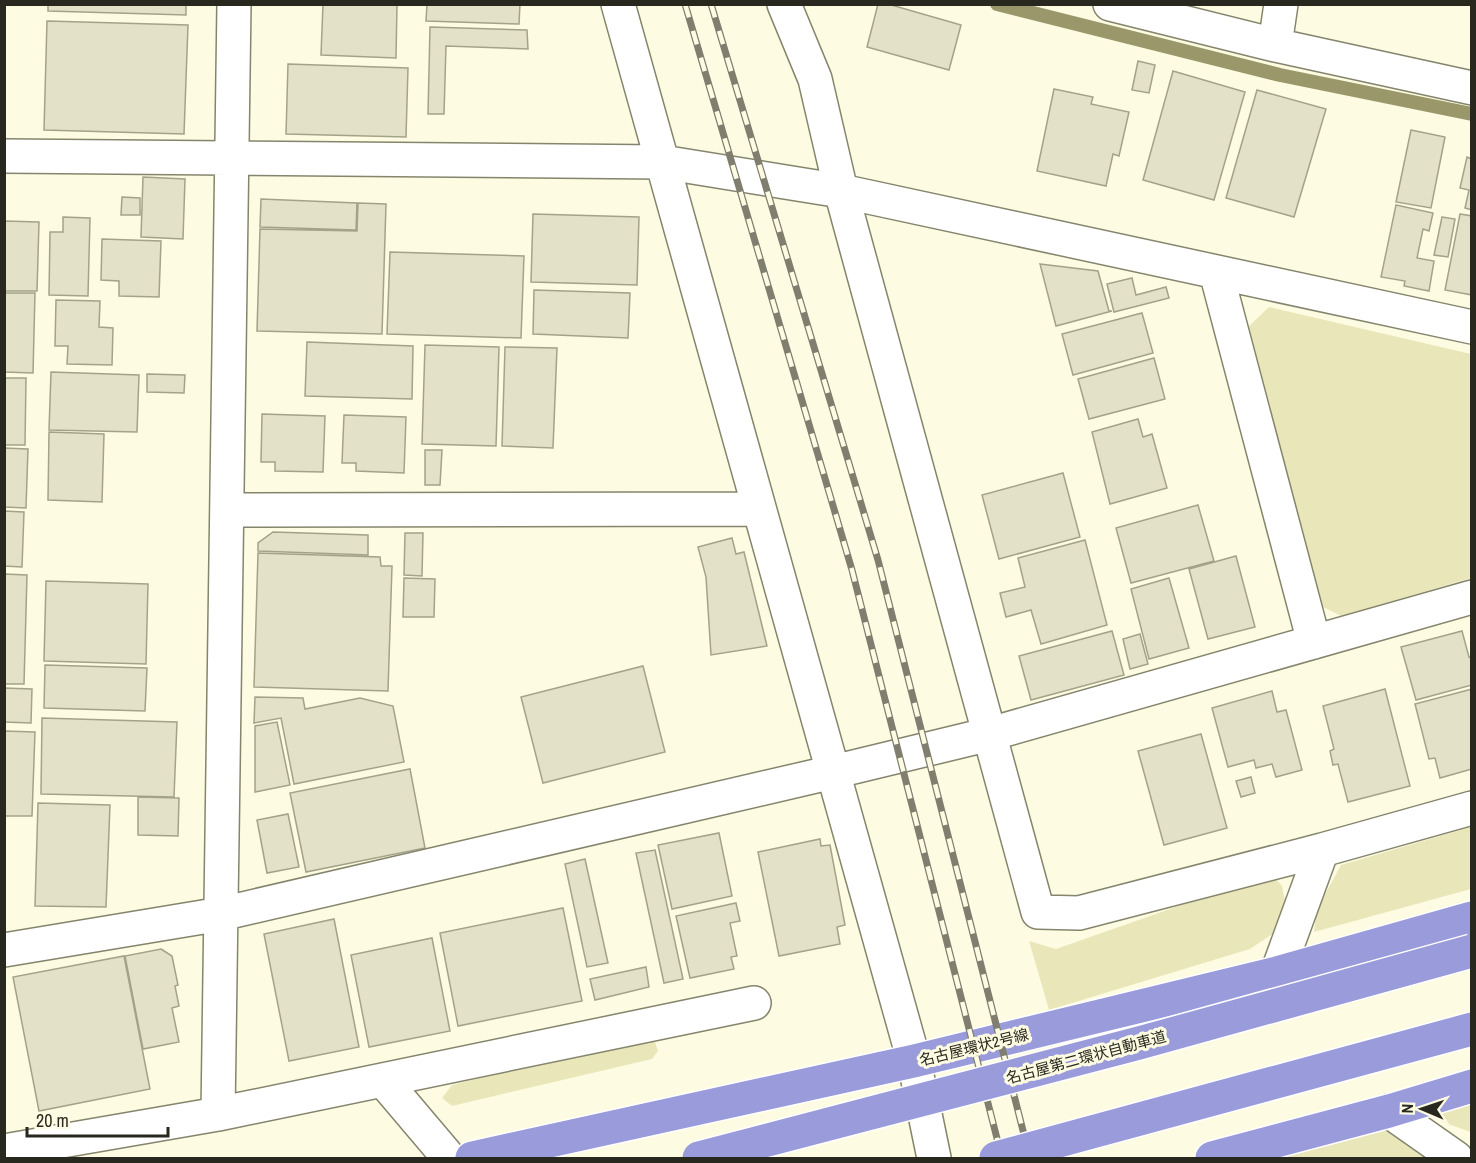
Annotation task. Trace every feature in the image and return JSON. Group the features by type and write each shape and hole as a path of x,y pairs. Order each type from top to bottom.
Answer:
{"highway":[{"name":"名古屋環状2号線","path":"472,1158 914,1062 1277,973 1472,918"},
{"name":"名古屋第二環状自動車道","path":"699,1158 1139,1043 1472,951"},
{"path":"996,1158 1472,1029"},
{"path":"1212,1158 1389,1112 1472,1086"}],"street":[{"path":"218,1114 234,4"},
{"path":"618,4 914,1062 934,1158"},
{"path":"784,4 815,79 841,191 1038,912 1079,913 1322,850 1472,808"},
{"path":"1110,4 1275,45 1472,88"},
{"path":"1275,45 1281,4"},
{"path":"4,156 662,162 841,191 1472,327"},
{"path":"1216,272 1314,642"},
{"path":"227,510 758,509"},
{"path":"4,950 221,914 833,772 990,734 1472,597"},
{"path":"1277,973 1322,850"},
{"path":"4,1151 218,1114 754,1003"},
{"path":"383,1080 449,1158"},
{"path":"1389,1112 1456,1158"}],"shaded area":[{"path":"1269,307 1471,354 1471,578 1341,616 1321,606 1245,330"},
{"path":"1471,827 1471,889 1314,932 1317,909 1341,865"},
{"path":"1274,877 1282,886 1287,910 1280,929 1250,949 1049,1010 1029,941 1056,949 1258,878"},
{"path":"648,1037 655,1042 658,1051 652,1059 452,1106 442,1098 452,1085"},
{"path":"1471,1093 1471,1132 1442,1122 1427,1104"},
{"path":"1365,1127 1410,1135 1429,1155 1428,1158 1262,1158"}],"building":[{"path":"48,4 186,4 186,15 48,11"},
{"path":"323,4 397,5 396,58 321,55"},
{"path":"427,4 520,4 519,24 426,21"},
{"path":"878,4 888,4 961,25 949,70 867,47"},
{"path":"47,21 188,25 184,134 44,130"},
{"path":"430,27 527,30 528,49 446,46 444,114 428,114"},
{"path":"1138,61 1155,65 1149,93 1132,90"},
{"path":"288,64 408,68 406,137 286,134"},
{"path":"1173,71 1245,92 1214,200 1143,180"},
{"path":"1054,89 1093,97 1091,104 1129,112 1119,156 1113,154 1106,186 1037,171"},
{"path":"1257,90 1326,109 1294,217 1226,198"},
{"path":"1411,130 1445,137 1431,208 1396,202"},
{"path":"1467,157 1472,159 1472,210 1465,208 1469,190 1460,188"},
{"path":"143,177 185,179 183,239 141,237"},
{"path":"122,197 140,198 140,215 121,215"},
{"path":"261,199 357,203 356,230 260,227"},
{"path":"358,203 386,204 382,334 257,331 260,229 357,231"},
{"path":"1396,205 1433,213 1429,231 1423,229 1417,258 1434,261 1429,291 1404,286 1405,281 1381,277"},
{"path":"533,214 639,217 637,285 531,282"},
{"path":"1460,214 1472,216 1472,295 1445,290"},
{"path":"63,217 90,218 88,296 49,295 50,232 63,232"},
{"path":"1442,217 1455,219 1448,257 1434,255"},
{"path":"4,221 39,222 37,291 4,291"},
{"path":"102,239 161,241 159,297 119,296 119,281 101,280"},
{"path":"390,252 524,256 521,338 387,334"},
{"path":"1040,264 1098,271 1109,311 1112,311 1056,326"},
{"path":"1132,278 1136,295 1166,287 1169,298 1114,312 1107,284"},
{"path":"534,290 630,293 628,338 533,334"},
{"path":"4,293 35,293 33,373 4,372"},
{"path":"56,300 100,301 99,327 113,328 112,365 67,364 68,346 55,346"},
{"path":"1142,313 1153,353 1073,375 1062,334"},
{"path":"307,342 413,346 412,399 305,396"},
{"path":"425,345 499,347 496,446 422,444"},
{"path":"505,347 557,348 553,448 502,446"},
{"path":"1154,358 1165,399 1089,419 1078,379"},
{"path":"51,372 139,375 137,432 49,430"},
{"path":"147,374 185,375 184,393 147,392"},
{"path":"4,378 26,378 25,445 4,445"},
{"path":"262,414 325,416 323,472 275,471 275,462 261,462"},
{"path":"344,415 406,417 404,473 356,471 356,463 342,463"},
{"path":"1138,419 1143,437 1152,434 1167,488 1110,504 1092,432"},
{"path":"49,432 104,434 102,502 48,500"},
{"path":"4,448 28,449 26,508 4,507"},
{"path":"425,450 442,450 440,485 425,485"},
{"path":"1063,473 1080,537 999,559 982,495"},
{"path":"1198,505 1214,561 1131,583 1116,528"},
{"path":"4,511 24,512 22,567 4,566"},
{"path":"273,532 368,535 368,555 258,551 258,543"},
{"path":"405,533 423,533 422,576 404,575"},
{"path":"732,538 736,554 744,552 767,646 711,655 706,577 698,547"},
{"path":"1085,540 1107,625 1041,644 1031,610 1006,617 1000,593 1025,587 1018,558"},
{"path":"258,553 380,557 381,566 392,566 388,691 254,687"},
{"path":"1236,556 1255,627 1208,639 1189,569"},
{"path":"4,574 27,575 24,684 4,684"},
{"path":"404,578 435,579 434,617 403,617"},
{"path":"1169,578 1189,648 1149,659 1131,589"},
{"path":"46,581 148,584 146,664 44,661"},
{"path":"1112,631 1124,675 1031,700 1019,656"},
{"path":"1462,631 1469,657 1472,656 1472,685 1416,700 1401,647"},
{"path":"1140,634 1148,664 1130,669 1123,639"},
{"path":"45,665 147,668 145,711 44,708"},
{"path":"643,666 665,752 543,783 521,697"},
{"path":"4,688 32,689 31,723 4,722"},
{"path":"1385,689 1410,786 1348,802 1338,764 1333,765 1330,751 1334,749 1323,706"},
{"path":"1472,689 1472,769 1440,778 1435,758 1429,759 1415,704"},
{"path":"1272,691 1277,712 1286,710 1302,770 1276,777 1272,764 1256,768 1254,760 1228,767 1212,708"},
{"path":"255,697 303,698 305,709 360,698 393,706 404,762 294,784 281,718 254,723"},
{"path":"42,718 177,722 174,797 41,794"},
{"path":"277,722 290,785 255,792 255,726"},
{"path":"4,731 35,732 32,816 4,816"},
{"path":"1201,734 1227,828 1164,845 1138,751"},
{"path":"410,769 425,848 306,872 290,793"},
{"path":"1251,777 1255,793 1241,797 1236,781"},
{"path":"138,797 179,798 178,836 138,835"},
{"path":"38,803 110,805 106,907 35,906"},
{"path":"288,814 299,867 267,873 257,820"},
{"path":"719,833 732,896 672,909 658,845"},
{"path":"820,839 821,846 830,845 845,925 837,927 840,944 779,956 758,852"},
{"path":"655,850 683,979 664,983 636,853"},
{"path":"585,859 608,963 587,967 565,864"},
{"path":"736,903 740,921 730,923 737,956 731,957 734,969 690,978 676,916"},
{"path":"563,908 582,1001 458,1026 440,933"},
{"path":"334,919 359,1047 289,1061 264,934"},
{"path":"432,938 450,1031 369,1047 351,955"},
{"path":"161,949 172,956 178,985 175,986 179,1006 172,1008 179,1042 143,1049 125,956"},
{"path":"124,956 150,1089 39,1111 13,977"},
{"path":"646,967 649,987 595,1000 590,979"}],"waterway":[{"path":"997,4 1280,75 1472,114"}],"railway":[{"path":"685,4 852,570 1002,1158"},
{"path":"711,4 878,560 1030,1158"}]}
